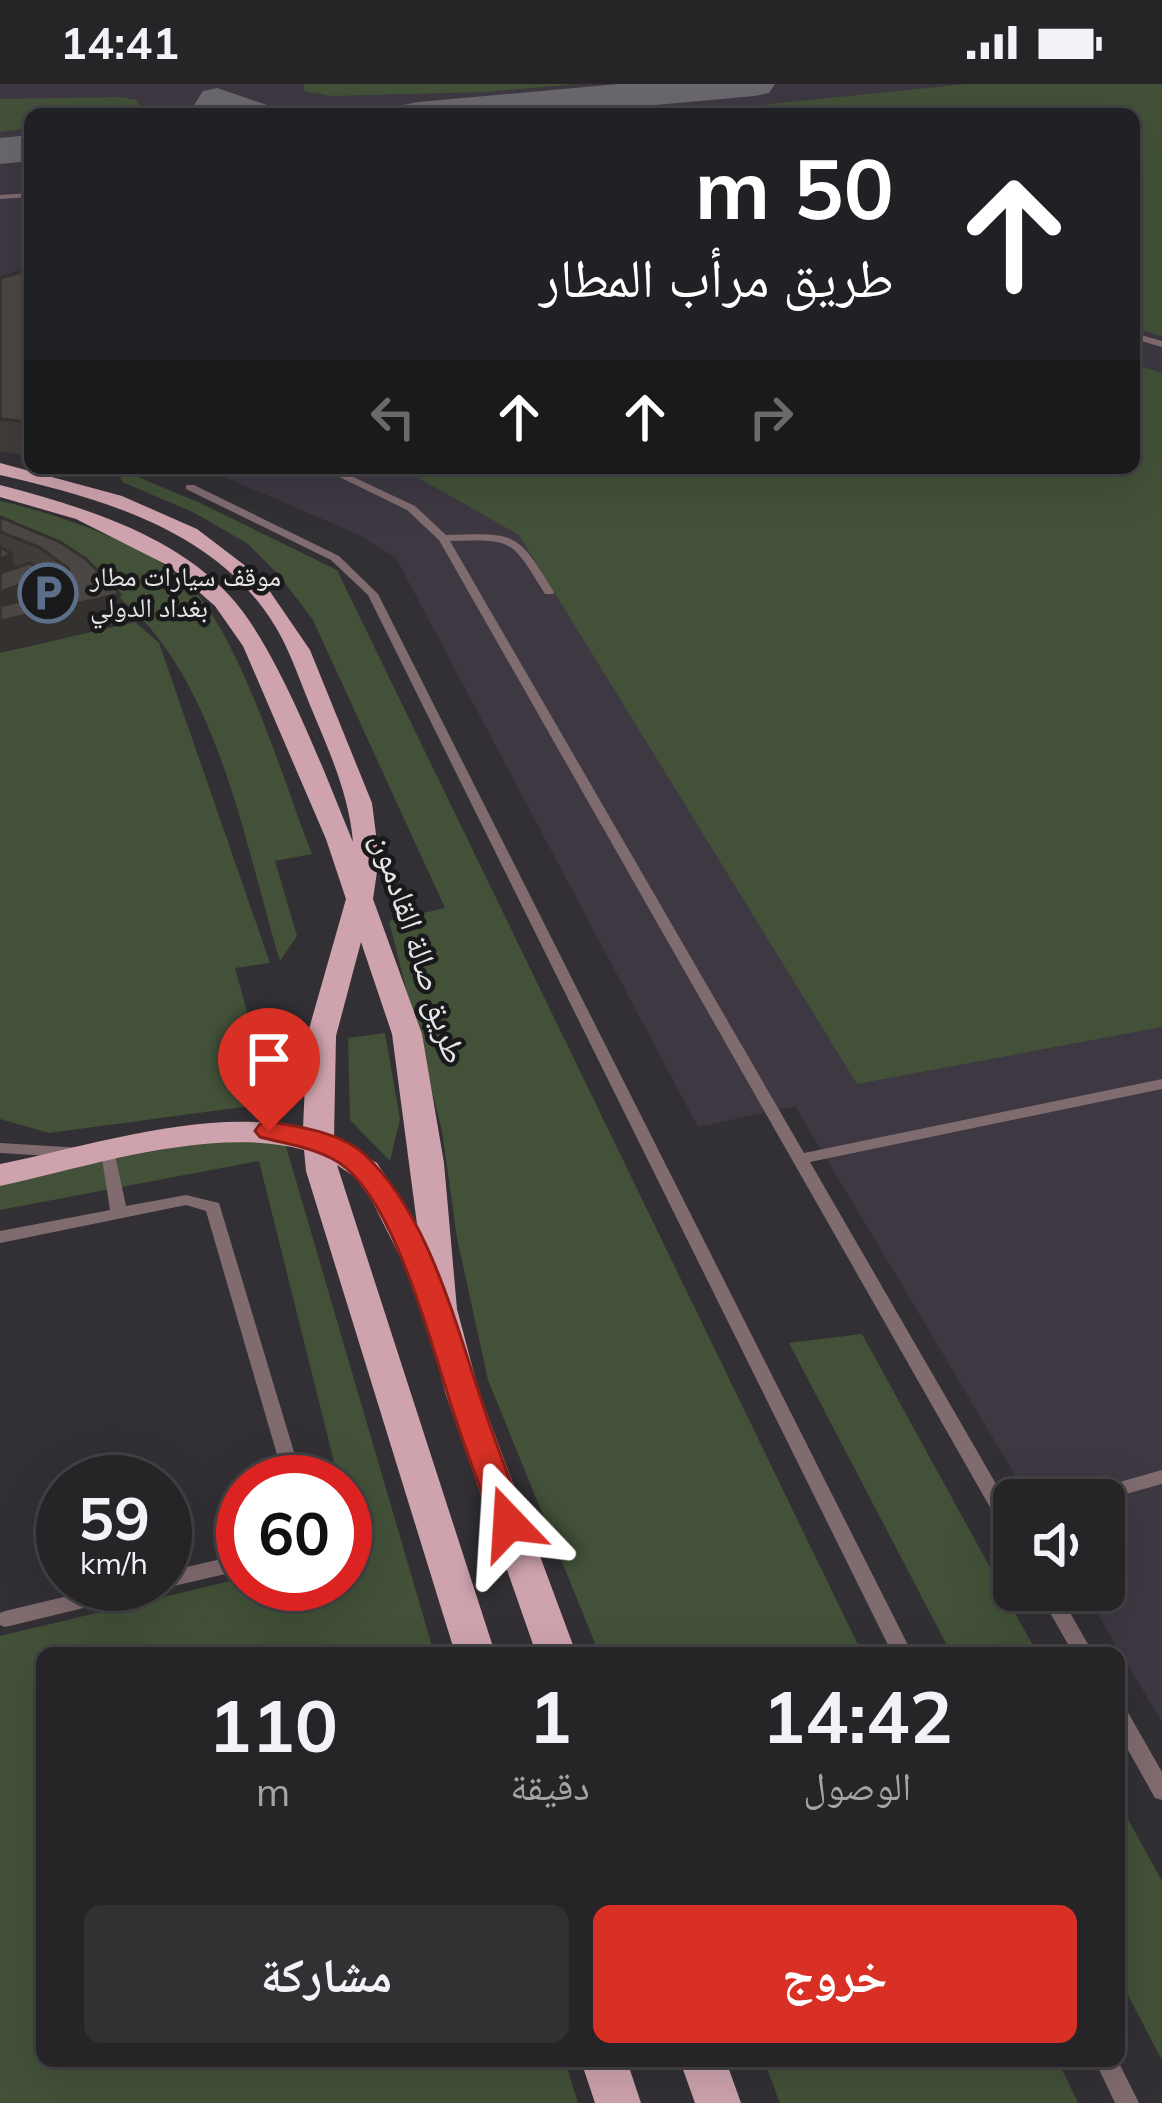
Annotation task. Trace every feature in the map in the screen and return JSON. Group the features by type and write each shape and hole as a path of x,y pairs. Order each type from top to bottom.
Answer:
{"main road":[{"name":"طريق صالة القادمون","path":"2,488 83,514 177,561 224,601 254,646 339,839 407,1034 428,1163 440,1309 463,1392 554,1647"},
{"path":"2,488 119,501 160,518 227,559 277,610 354,778 366,861 324,1018 316,1092 322,1171 473,1647"},
{"path":"0,1175 237,1131 300,1135 327,1144 370,1174 440,1309"},
{"path":"606,2067 617,2103"},
{"path":"705,2067 718,2103"}],"lane":[{"path":"339,474 411,508 443,538 993,1490"},
{"path":"190,487 334,558 373,594 899,1647"},
{"path":"443,538 494,535 517,542 549,592"},
{"path":"800,1159 1162,1084"},
{"path":"0,1148 109,1154 119,1213"},
{"path":"0,1237 186,1200 213,1207 286,1455"},
{"path":"1125,1488 1162,1478"},
{"path":"4,1619 37,1611"},
{"path":"1059,1611 1080,1647"},
{"path":"1125,1725 1162,1790"},
{"path":"1109,2067 1127,2103"}],"shaded area":[{"path":"0,84 1162,84 1162,1722 1125,1660 1125,1647 1117,1647 1096,1611 1125,1611 1125,1479 1017,1479 795,1106 698,1127 396,558 362,536 218,474 1140,474 1140,108 24,108 24,454 0,452"}],"green space":[{"path":"304,84 577,84 332,96 304,91"},
{"path":"967,84 1162,84 1162,336 1140,330 1140,108 729,108"},
{"path":"119,97 137,100 141,107 24,108 24,129 0,132 0,99"},
{"path":"1140,366 1162,373 1162,1027 857,1084 519,535 412,474 1140,474"},
{"path":"119,474 130,474 337,570 859,1647 597,1647 488,1380 457,1238 442,1131 389,921 445,908 313,620 279,575 248,544 193,512 122,482"},
{"path":"0,501 74,522 154,558 191,587 210,612 245,677 312,854 275,861 297,936 280,961 220,758 175,661 144,621 107,589 0,534"},
{"path":"135,622 159,643 270,963 235,968 272,1103 49,1133 0,1119 0,653"},
{"path":"385,1033 400,1119 390,1161 350,1120 348,1038"},
{"path":"264,1130 285,1143 432,1647 36,1647 36,2067 567,2067 578,2103 0,2103 0,1636 105,1611 192,1611 192,1590 216,1584 216,1611 372,1611 372,1455 332,1455 259,1161 0,1210 0,1181"},
{"path":"862,1334 993,1573 993,1611 1014,1611 1034,1647 948,1647 789,1343"},
{"path":"1125,1814 1162,1881 1162,2060 1125,1989"},
{"path":"766,2067 1061,2067 1078,2103 780,2103"}],"building":[{"path":"24,271 24,421 0,419 0,278"},
{"path":"0,517 60,542 86,559 120,594 0,621 0,606 49,594 67,580 69,569 39,547 0,532"},
{"path":"30,563 49,574 0,592 0,573"}],"taxiway":[{"path":"485,108 755,84"},
{"path":"212,108 217,100 237,108"},
{"path":"0,151 24,149"}],"place":[{"name":"موقف سيارات مطار بغداد الدولي","path":"48,593"}],"route":[{"path":"269,1131 300,1135 351,1157 382,1193 440,1309 509,1523"}]}
